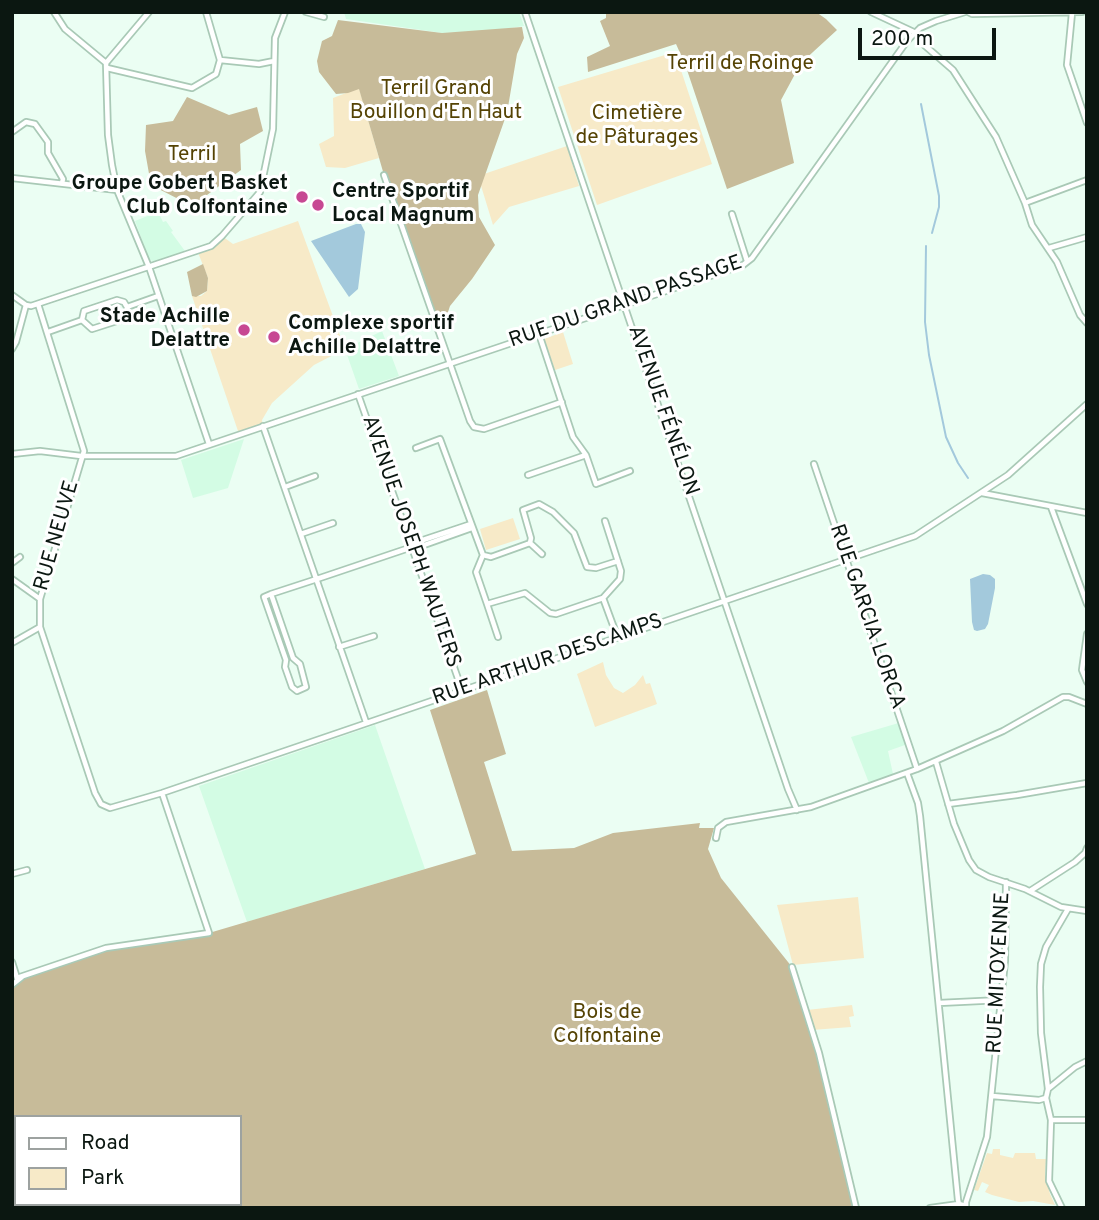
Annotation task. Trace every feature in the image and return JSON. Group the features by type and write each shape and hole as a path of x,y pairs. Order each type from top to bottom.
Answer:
{"street":[{"path":"54,12 65,29 106,65 192,88 216,74 220,60 206,12"},
{"path":"149,12 106,65 108,135 117,190 149,267 209,444"},
{"path":"12,295 26,305 38,304 149,267 211,246 238,219 260,192 273,129 275,38 285,12"},
{"path":"306,12 324,17"},
{"name":"AVENUE FÉNÉLON","path":"525,12 797,810"},
{"path":"871,12 916,33 923,44 953,70 996,137 1032,225 1065,276 1080,315 1087,323"},
{"path":"916,33 936,20 967,12 1082,12"},
{"path":"1072,13 1067,65 1087,122"},
{"name":"RUE DU GRAND PASSAGE","path":"12,454 40,451 81,456 176,456 743,265 817,169 899,52 916,33"},
{"path":"220,60 259,64 274,61"},
{"path":"12,132 26,122 35,124 48,142 48,153 63,179 62,183"},
{"path":"384,175 474,427 484,429 562,401"},
{"path":"12,178 117,190"},
{"path":"1025,204 1087,180"},
{"path":"732,214 747,261"},
{"path":"1049,248 1087,237"},
{"path":"127,307 158,296"},
{"path":"117,300 124,302 127,307 128,312 123,319 92,329 82,320 84,311 117,300"},
{"name":"RUE NEUVE","path":"38,304 84,451 40,599 40,627 95,793 105,806"},
{"path":"12,349 26,305"},
{"path":"48,332 82,320"},
{"path":"539,334 573,437 586,455 596,484 630,471"},
{"name":"AVENUE JOSEPH WAUTERS","path":"358,394 462,690"},
{"name":"RUE ARTHUR DESCAMPS","path":"105,806 116,808 162,793 617,636 915,537 1008,475 1087,404"},
{"path":"263,426 366,722"},
{"path":"415,447 440,439 483,555 476,572 498,637"},
{"path":"528,475 586,455"},
{"name":"RUE GARCIA LORCA","path":"814,464 917,769"},
{"path":"285,487 315,477"},
{"path":"981,493 1087,513"},
{"path":"530,543 523,510 542,505 574,533 587,567 596,568 618,561"},
{"path":"1051,507 1087,604"},
{"path":"487,604 525,593 550,613 556,614 603,598 621,576 605,521"},
{"path":"301,534 333,523"},
{"path":"271,594 293,658 300,664 306,687 297,691 292,687 285,667 286,660 264,597 271,594 412,547 471,526"},
{"path":"483,555 491,557 530,543"},
{"path":"530,543 542,554"},
{"path":"12,563 20,558"},
{"path":"12,579 40,599"},
{"path":"603,598 617,636"},
{"path":"12,643 40,627"},
{"path":"1087,634 1082,670 1087,682"},
{"path":"339,648 374,636"},
{"path":"716,838 718,828 726,822 797,810 907,774 976,744 1063,697 1069,696 1087,704"},
{"name":"RUE MITOYENNE","path":"936,762 948,804 972,865 985,876 1006,882 1001,1000 987,1137 965,1202 966,1207"},
{"path":"907,774 920,816 960,1204"},
{"path":"948,804 1087,783"},
{"path":"12,962 17,978 106,948 209,933 162,793"},
{"path":"1030,891 1075,862 1087,848"},
{"path":"12,874 27,870"},
{"path":"1006,882 1068,909 1087,911"},
{"path":"1062,1208 1049,1181 1051,1120 1046,1098 1048,1089 1041,1033 1041,964 1054,930 1068,909"},
{"path":"792,967 819,1053 856,1208"},
{"path":"12,985 24,975"},
{"path":"939,1003 1001,1000"},
{"path":"1048,1089 1087,1061"},
{"path":"992,1096 1039,1100 1046,1098"},
{"path":"1051,1120 1087,1120"},
{"path":"930,1208 960,1204 966,1207"}],"shaded area":[{"path":"344,12 519,12 524,26 484,32 442,33 346,19"},
{"path":"159,214 163,222 166,221 185,251 154,262 149,259 135,221"},
{"path":"382,331 399,376 359,389 345,349"},
{"path":"244,439 228,488 193,498 181,460"},
{"path":"902,722 905,745 888,751 893,774 869,783 851,737"},
{"path":"375,725 425,869 247,922 199,786"}],"green space":[{"name":"Terril de Roinge","path":"606,12 816,12 826,19 837,30 801,63 781,100 794,163 727,189 676,44 588,72 587,57 610,46 600,21 606,18"},
{"name":"Terril Grand Bouillon d'En Haut","path":"338,20 442,33 522,27 524,38 517,54 507,113 478,195 479,217 495,245 450,306 440,325 436,323 384,175 359,89 336,94 319,72 317,61 322,41 332,36"},
{"name":"Cimetière de Pâturages","path":"675,52 712,164 597,205 558,87"},
{"path":"359,88 379,158 345,168 326,167 319,144 334,136 333,98"},
{"name":"Terril","path":"187,97 229,115 257,107 263,131 240,144 241,170 192,206 151,185 145,151 146,125 173,121"},
{"path":"567,146 579,186 509,207 493,225 478,176"},
{"name":"Complexe sportif Achille Delattre","path":"298,221 345,349 314,365 272,403 262,420 263,426 239,434 192,296 201,296 207,291 208,278 197,250 211,246 222,236 233,244"},
{"path":"203,264 208,278 207,291 196,297 192,296 187,272"},
{"path":"563,332 573,364 555,370 544,339"},
{"path":"513,518 520,539 486,550 480,529"},
{"path":"603,662 606,675 614,688 623,693 643,675 646,684 650,683 657,704 595,727 577,674"},
{"name":"Bois de Colfontaine","path":"487,690 506,754 484,762 512,851 574,848 613,833 700,823 699,828 714,828 708,849 721,878 792,967 818,1053 853,1208 12,1208 12,985 24,975 106,948 209,933 476,854 430,710"},
{"path":"858,897 864,958 793,965 777,905"},
{"path":"852,1005 854,1016 849,1017 851,1027 812,1030 807,1010"},
{"path":"993,1149 1000,1149 1000,1155 1013,1158 1015,1153 1035,1153 1036,1159 1046,1159 1045,1174 1055,1205 1033,1201 1019,1202 992,1195 985,1192 989,1185 982,1182 978,1191 974,1190 987,1153 992,1154"}],"water":[{"path":"361,224 365,232 358,289 349,297 311,241"},
{"path":"983,574 995,579 995,588 988,624 985,629 977,631 974,630 972,622 970,579"}],"waterway":[{"path":"921,104 939,196 932,233"},
{"path":"926,246 925,322 929,355 946,437 968,478"}],"place":[{"name":"Groupe Gobert Basket Club Colfontaine","path":"302,197"},
{"name":"Centre Sportif Local Magnum","path":"318,205"},
{"name":"Stade Achille Delattre","path":"244,330"},
{"name":"Complexe sportif Achille Delattre","path":"274,337"}]}
